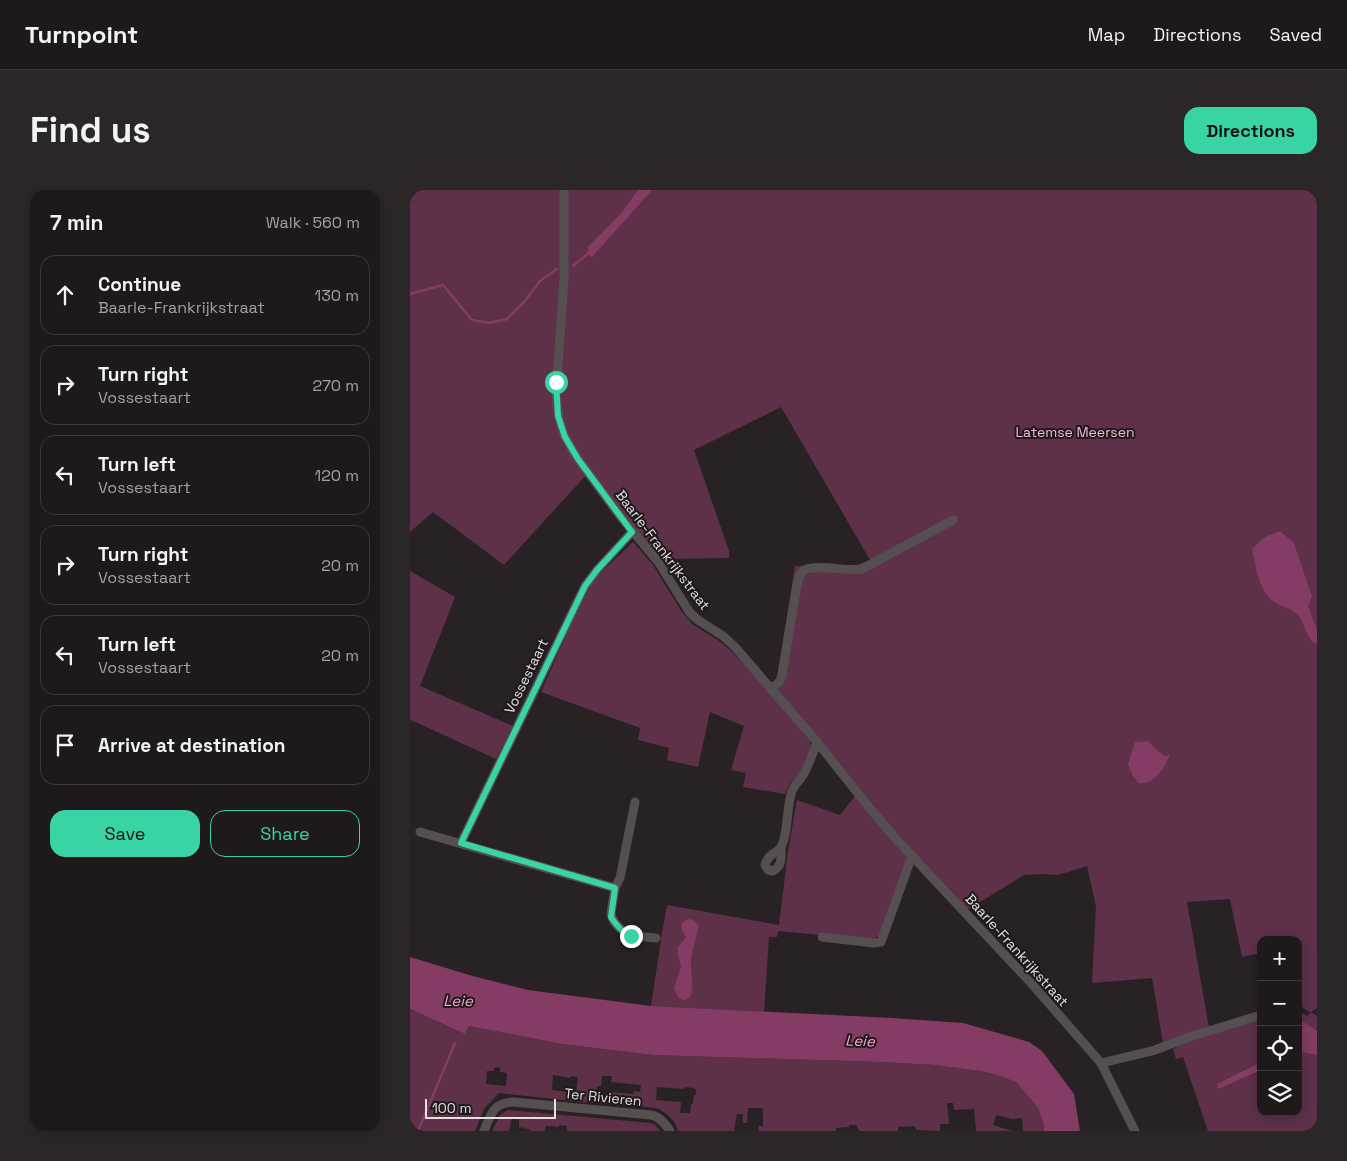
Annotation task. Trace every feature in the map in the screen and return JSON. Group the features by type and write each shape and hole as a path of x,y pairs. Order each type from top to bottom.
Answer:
{"street":[{"name":"Baarle-Frankrijkstraat","path":"564,190 564,280 556,382 558,416 565,437 578,459 632,532 659,564 690,613 723,636 735,647 817,742 868,806 912,856 1031,983 1101,1063 1135,1131"},
{"path":"771,689 780,681 782,675 797,586 804,571 814,568 862,569 953,520"},
{"name":"Vossestaart","path":"461,843 585,586 632,532"},
{"path":"781,848 786,832 791,794 795,783 803,775 817,742"},
{"path":"635,802 620,878 615,888 611,917 626,934 656,938"},
{"path":"420,832 615,888"},
{"path":"822,937 874,944 881,942 912,856"},
{"path":"1101,1063 1155,1050 1197,1034 1257,1016"},
{"name":"Ter Rivieren","path":"484,1131 491,1114 497,1106 513,1102 651,1115 656,1116 670,1131"}],"green space":[{"name":"Latemse Meersen","path":"410,190 1317,190 1317,1008 1311,1012 1317,1016 1317,1131 1208,1131 1183,1057 1176,1059 1173,1049 1183,1043 1257,1019 1257,1116 1302,1116 1302,1013 1307,1016 1311,1013 1302,1007 1302,936 1257,936 1257,954 1242,957 1230,899 1187,902 1209,1028 1163,1043 1152,978 1092,983 1096,907 1087,866 1056,875 1024,875 967,910 914,855 773,687 777,677 795,566 854,566 870,560 781,407 694,450 729,551 729,558 662,559 659,563 588,473 504,565 433,512 410,532"},
{"path":"633,542 653,565 682,612 692,624 718,640 731,651 773,695 810,741 811,747 802,769 790,783 785,794 743,787 746,773 731,770 744,726 710,712 698,767 667,760 669,748 638,740 640,728 541,692 574,618 594,579"},
{"path":"410,571 455,597 420,686 513,726 496,759 411,720 410,723"},
{"path":"855,796 905,853 907,859 880,935 864,939 778,931 777,937 769,937 764,1012 651,1006 667,905 779,925 788,851 797,800 840,815"},
{"path":"410,1009 465,1034 469,1026 562,1044 653,1055 881,1062 935,1065 980,1071 1016,1082 1038,1108 1044,1125 1044,1131 1023,1131 1022,1118 1012,1119 996,1115 993,1125 1012,1131 976,1131 974,1109 954,1110 953,1103 947,1103 949,1124 940,1124 940,1131 916,1130 915,1126 898,1127 898,1131 859,1131 856,1125 849,1125 849,1127 836,1128 836,1131 758,1131 759,1126 763,1126 763,1110 762,1108 748,1108 747,1123 743,1123 743,1114 737,1114 734,1131 678,1131 675,1123 659,1109 499,1093 484,1109 475,1131 410,1131","holes":["494,1068 500,1068 500,1072 507,1073 506,1086 486,1084 487,1071 494,1071","553,1075 570,1078 571,1076 578,1077 576,1093 552,1090","602,1076 612,1076 611,1082 641,1085 640,1092 634,1091 633,1094 611,1092 610,1095 596,1094 597,1086 601,1086","657,1087 684,1089 685,1087 696,1090 690,1113 680,1113 681,1102 656,1100"]},
{"path":"508,1110 651,1123 660,1131 567,1131 567,1126 559,1125 559,1127 545,1126 545,1131 530,1131 529,1129 519,1127 519,1118 512,1117 509,1131 492,1131 500,1115"}],"water":[{"path":"638,190 652,190 592,257 588,254 588,247 620,215"},
{"path":"1280,531 1294,543 1312,597 1308,606 1317,630 1317,644 1310,639 1296,613 1274,602 1269,597 1258,577 1252,549 1265,537"},
{"path":"1147,741 1164,756 1170,755 1164,767 1155,778 1145,783 1139,783 1133,776 1128,764 1135,742"},
{"path":"691,919 699,926 691,962 692,990 689,998 685,1000 679,998 674,988 681,967 678,947 686,937 681,926 684,922"},
{"name":"Leie","path":"410,957 528,990 651,1006 963,1023 1029,1042 1042,1051 1074,1094 1080,1131 1044,1131 1044,1125 1038,1108 1016,1082 980,1071 935,1065 881,1062 653,1055 562,1044 469,1026 465,1034 410,1009"},
{"path":"1302,1021 1317,1031 1317,1055 1303,1052"},
{"path":"1257,1064 1257,1072 1218,1089 1217,1084"}],"waterway":[{"path":"573,266 590,252"},
{"path":"410,294 443,285 472,320 489,323 507,319 525,301 540,281 557,269"},
{"path":"418,1131 455,1043"}],"route":[{"path":"556,382 558,416 571,449 632,532 590,577 585,586 461,843 615,888 611,917 619,928 631,936"}]}
